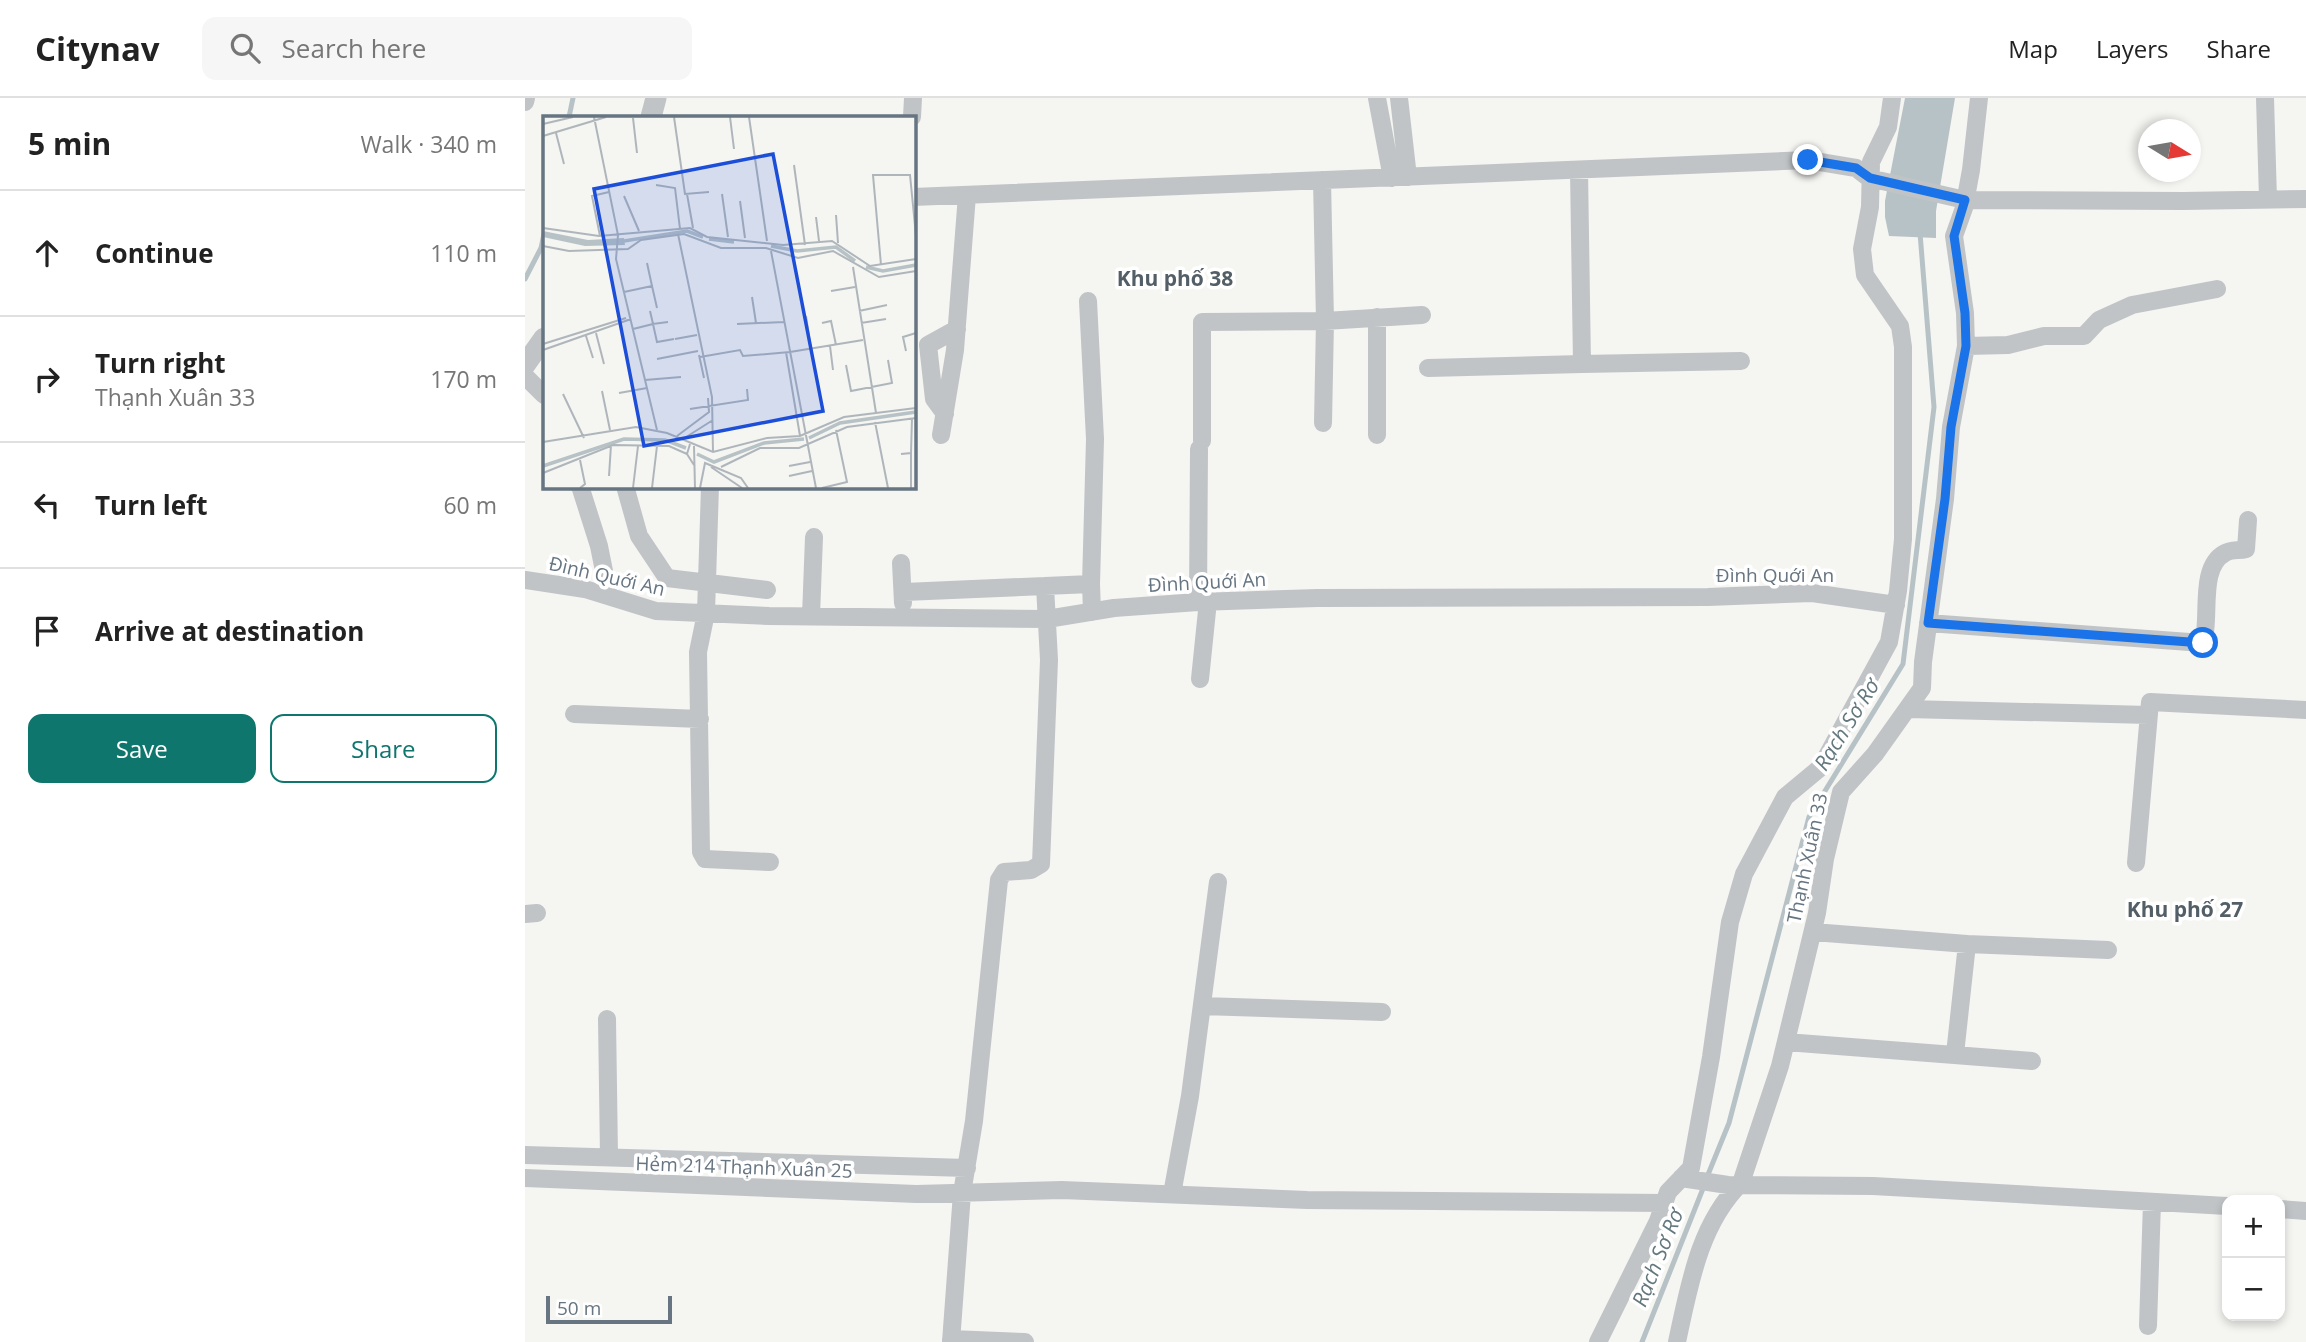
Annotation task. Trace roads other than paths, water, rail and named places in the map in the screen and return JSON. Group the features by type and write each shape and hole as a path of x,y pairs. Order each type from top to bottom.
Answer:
{"street":[{"path":"650,116 656,98"},
{"path":"912,98 912,116"},
{"path":"1377,98 1400,177"},
{"path":"1399,98 1400,177"},
{"path":"1598,1342 1658,1221 1668,1192 1686,1180 1691,1168 1711,1056 1730,922 1744,874 1785,797 1821,767 1889,642 1903,539 1903,347 1901,326 1865,275 1862,249 1876,179 1871,162 1888,127 1892,98"},
{"name":"Thạnh Xuân 33","path":"1678,1342 1688,1289 1708,1231 1734,1184 1780,1066 1813,932 1825,859 1841,792 1875,754 1922,688 1951,427 1966,346 1965,313 1954,236 1957,198 1971,170 1979,98"},
{"path":"2265,98 2268,200"},
{"path":"915,197 1808,160 1856,168 1876,179 1957,198 2306,199"},
{"path":"1579,170 1582,364"},
{"path":"1322,180 1325,321 1323,423"},
{"path":"941,435 957,329 967,195"},
{"path":"1966,346 2007,345 2044,336 2084,336 2099,320 2133,305 2217,289"},
{"path":"1088,301 1095,439 1092,612"},
{"path":"1200,679 1203,601 1202,322 1325,321 1422,315"},
{"path":"1377,317 1377,435"},
{"path":"944,414 934,399 928,345 957,329"},
{"path":"525,365 543,339"},
{"path":"1428,368 1741,361"},
{"path":"525,376 543,394"},
{"path":"581,488 599,546 609,596"},
{"path":"626,488 639,536 667,578 767,590"},
{"path":"710,488 706,613 698,652 701,846 705,859 770,862"},
{"path":"1928,623 2203,643 2206,591 2213,565 2221,555 2229,551 2246,549 2248,520"},
{"path":"811,616 814,537"},
{"path":"901,563 903,617"},
{"name":"Đình Quới An","path":"525,580 585,589 656,611 811,616 1047,619 1203,601 1317,598 1708,597 1812,593 1896,604"},
{"path":"904,592 1091,584"},
{"path":"1025,1342 951,1341 962,1193 999,880 1004,872 1031,870 1041,864 1049,660 1045,586"},
{"path":"2136,863 2150,702 2306,709"},
{"path":"1909,709 2149,715"},
{"path":"573,713 700,719"},
{"path":"1172,1194 1190,1096 1218,882"},
{"path":"1813,932 1967,944 2108,950"},
{"path":"1955,1055 1967,944"},
{"path":"1202,1006 1381,1012"},
{"path":"607,1019 609,1156"},
{"path":"1786,1042 2032,1061"},
{"path":"525,1155 967,1167"},
{"name":"Hẻm 214 Thạnh Xuân 25","path":"525,1178 875,1193 1062,1190 1307,1200 1664,1203"},
{"path":"1686,1180 1734,1184 1873,1186 2222,1206"},
{"path":"2148,1326 2152,1202"},
{"path":"2285,1209 2306,1210"}],"waterway":[{"path":"569,116 573,98"},
{"name":"Rạch Sơ Rơ","path":"1707,1177 1729,1123 1809,817 1903,664 1934,407 1920,233"},
{"path":"525,279 543,239"},
{"name":"Rạch Sơ Rơ","path":"1642,1342 1704,1186"}],"district":[{"name":"Khu phố 38","path":"1175,279"},
{"name":"Khu phố 27","path":"2185,910"}]}
